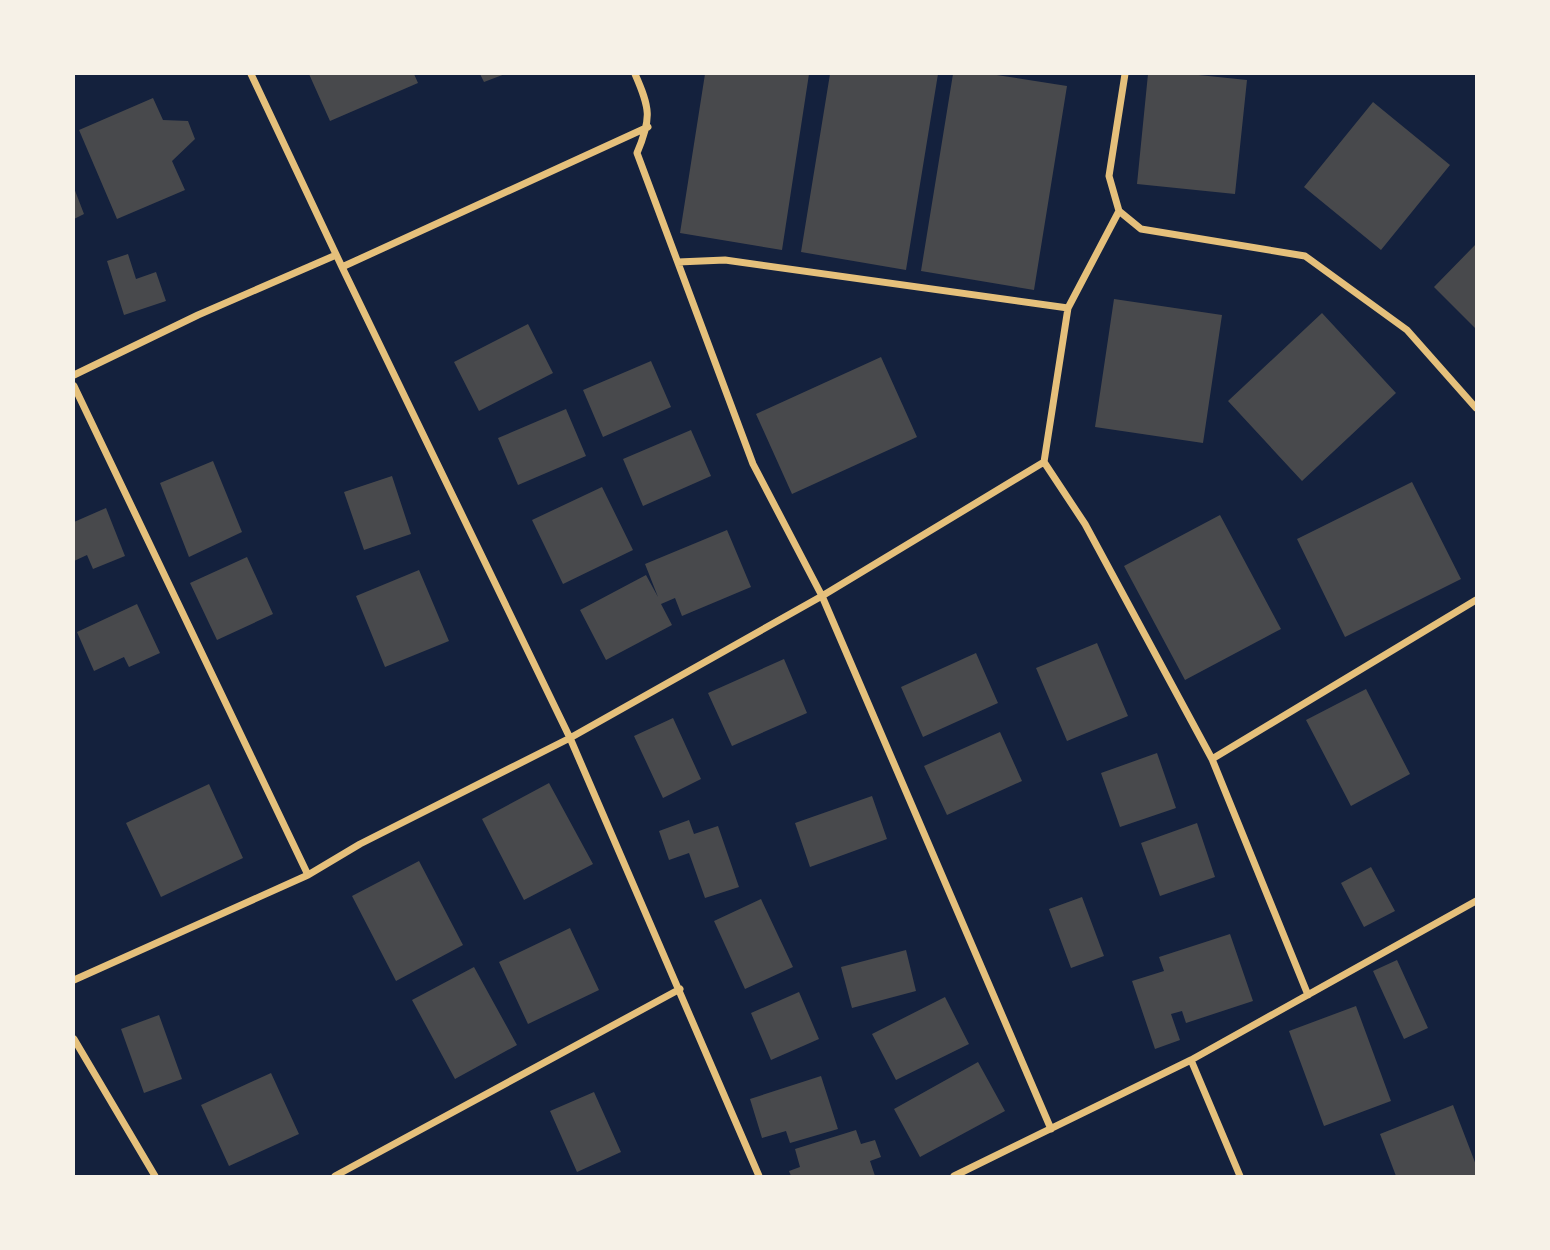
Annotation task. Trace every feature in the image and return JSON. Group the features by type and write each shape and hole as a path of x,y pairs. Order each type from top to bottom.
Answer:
{"street":[{"path":"251,74 570,738 759,1177"},
{"path":"635,74 645,96 649,127 637,153 754,464 822,596 1051,1129"},
{"path":"1125,74 1109,176 1119,211 1141,229 1305,256 1407,330 1476,408"},
{"path":"342,267 649,127"},
{"path":"1119,211 1068,308 1044,462 1085,523 1212,759 1308,995"},
{"path":"74,375 198,315 336,255"},
{"path":"678,262 725,260 1068,308"},
{"path":"74,386 307,875"},
{"path":"74,980 307,875 360,844 570,738 822,596 1044,462"},
{"path":"1212,759 1476,600"},
{"path":"954,1177 1191,1060 1476,901"},
{"path":"335,1177 680,989"},
{"path":"74,1039 155,1177"},
{"path":"1191,1060 1240,1177"}],"building":[{"path":"309,74 414,74 418,83 330,121"},
{"path":"480,74 505,74 484,82"},
{"path":"705,74 809,74 782,250 680,233"},
{"path":"830,74 938,74 906,270 801,252"},
{"path":"953,74 990,74 1067,86 1034,290 921,271"},
{"path":"1148,74 1189,74 1247,80 1235,194 1137,184"},
{"path":"153,98 163,120 188,121 195,139 172,161 185,190 117,219 79,130"},
{"path":"1373,102 1450,165 1381,250 1304,187"},
{"path":"74,188 84,214 74,219"},
{"path":"1476,244 1476,329 1434,287"},
{"path":"128,254 136,279 156,272 166,301 124,315 107,261"},
{"path":"1114,299 1222,315 1203,443 1095,427"},
{"path":"1322,313 1396,393 1302,481 1228,401"},
{"path":"528,324 553,373 479,411 454,362"},
{"path":"881,357 917,437 792,494 756,414"},
{"path":"651,361 671,407 603,437 583,390"},
{"path":"566,409 586,456 518,485 498,438"},
{"path":"691,430 711,476 643,506 623,459"},
{"path":"213,461 242,532 189,557 160,483"},
{"path":"392,476 411,534 364,550 344,492"},
{"path":"1412,482 1461,579 1345,637 1297,539"},
{"path":"602,487 633,550 563,584 532,520"},
{"path":"106,508 125,556 93,569 87,555 74,561 74,522"},
{"path":"1220,515 1281,629 1185,680 1124,566"},
{"path":"727,530 751,587 682,616 675,598 661,604 672,625 606,660 580,610 646,575 658,597 645,564"},
{"path":"247,557 273,614 217,640 190,583"},
{"path":"419,570 449,641 385,667 356,596"},
{"path":"137,604 160,653 129,667 124,657 94,671 77,632"},
{"path":"1097,643 1128,716 1067,741 1036,668"},
{"path":"976,653 998,703 923,737 901,687"},
{"path":"784,659 807,713 732,746 708,693"},
{"path":"1366,689 1410,774 1351,806 1306,720"},
{"path":"673,718 701,779 663,798 634,736"},
{"path":"1000,732 1022,781 947,815 924,766"},
{"path":"1157,753 1176,808 1120,827 1101,773"},
{"path":"549,783 593,864 524,900 482,819"},
{"path":"209,784 243,858 161,897 126,823"},
{"path":"872,796 887,839 810,867 795,823"},
{"path":"689,820 694,834 718,826 739,887 705,898 689,853 669,860 659,831"},
{"path":"1197,823 1215,877 1160,896 1141,843"},
{"path":"419,861 463,945 396,981 352,896"},
{"path":"1371,867 1395,911 1364,927 1341,883"},
{"path":"1082,897 1104,956 1071,968 1049,909"},
{"path":"761,899 793,967 745,989 714,921"},
{"path":"570,928 599,990 528,1024 499,962"},
{"path":"1230,934 1253,1001 1186,1023 1182,1011 1171,1014 1180,1040 1155,1049 1132,981 1164,971 1159,957"},
{"path":"906,950 916,991 852,1008 841,967"},
{"path":"1397,960 1428,1028 1404,1039 1373,971"},
{"path":"474,967 517,1045 455,1079 412,1000"},
{"path":"799,992 819,1039 771,1060 751,1013"},
{"path":"945,997 969,1044 896,1080 872,1034"},
{"path":"1356,1006 1391,1101 1324,1126 1289,1031"},
{"path":"159,1015 182,1079 144,1093 121,1029"},
{"path":"978,1062 1005,1111 920,1157 894,1109"},
{"path":"271,1073 299,1134 229,1166 201,1105"},
{"path":"821,1076 838,1129 790,1143 786,1131 762,1138 750,1099"},
{"path":"594,1092 621,1152 577,1172 550,1111"},
{"path":"1453,1105 1476,1165 1476,1176 1396,1176 1380,1134"},
{"path":"856,1130 861,1144 875,1140 881,1157 870,1161 875,1176 791,1176 789,1171 800,1167 795,1149"}]}
